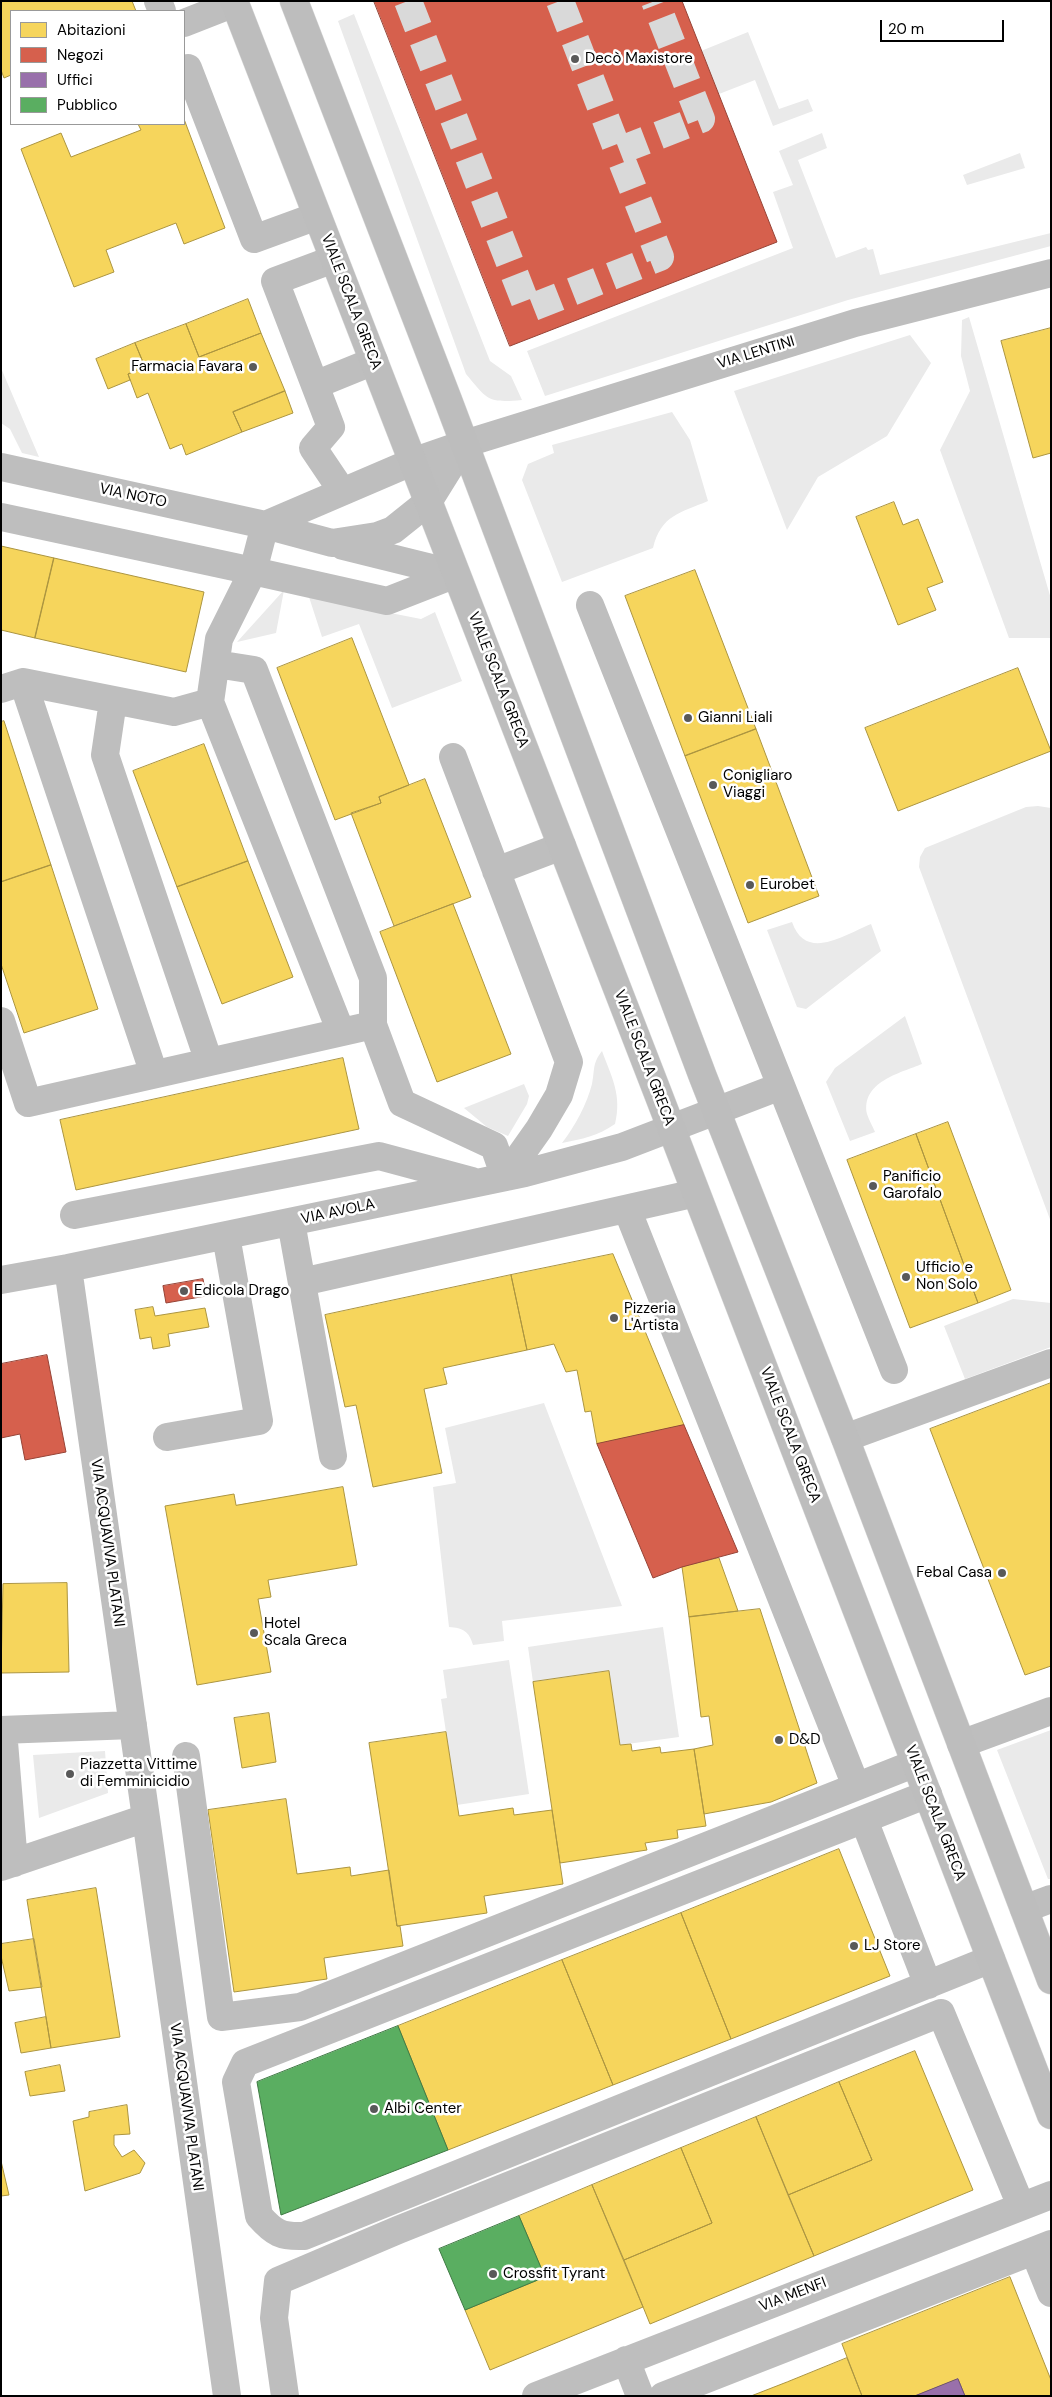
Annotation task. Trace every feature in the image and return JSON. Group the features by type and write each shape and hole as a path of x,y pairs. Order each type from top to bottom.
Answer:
{"main road":[{"path":"294,1 716,1111 845,1438 1051,1980"},
{"name":"VIALE SCALA GRECA","path":"235,2 672,1129 1051,2115"}],"street":[{"path":"185,23 235,2"},
{"path":"188,68 254,240 317,216"},
{"path":"334,259 275,280 331,427 313,448 342,491"},
{"name":"VIA LENTINI","path":"265,525 412,462 464,444 855,323 1051,274"},
{"path":"315,384 374,361"},
{"path":"332,543 378,536 393,530 428,502 464,444"},
{"name":"VIA NOTO","path":"1,467 265,525 456,574"},
{"path":"1,517 387,601 456,574"},
{"path":"265,525 253,571 219,639 210,702 341,1032"},
{"path":"590,606 894,1370"},
{"path":"216,664 254,670 372,978 372,1025 402,1103 494,1146 505,1177"},
{"path":"154,1074 12,686 174,712 210,702"},
{"path":"113,701 105,755 209,1062"},
{"path":"452,757 569,1062 559,1095 539,1129 505,1177"},
{"path":"496,871 562,846"},
{"path":"1,1021 28,1103 372,1025"},
{"name":"VIA AVOLA","path":"1,1280 226,1236 505,1177 622,1147 781,1086"},
{"path":"74,1215 379,1156 478,1182"},
{"path":"302,1282 696,1193"},
{"path":"627,1209 856,1786"},
{"path":"292,1222 332,1456"},
{"path":"167,1437 259,1421 226,1236"},
{"name":"VIA ACQUAVIVA PLATANI","path":"68,1268 227,2396"},
{"path":"845,1438 1051,1363"},
{"path":"961,1744 1051,1711"},
{"path":"132,1725 2,1730 8,1865 146,1818"},
{"path":"186,1756 221,2017 300,2006 916,1763"},
{"path":"928,1794 245,2063 236,2082 258,2216 271,2229 285,2236 304,2236 991,1959"},
{"path":"864,1820 928,1985"},
{"path":"1024,1909 1051,1899"},
{"path":"285,2396 274,2318 278,2281 398,2230 941,2013 1021,2206"},
{"name":"VIA MENFI","path":"536,2396 1051,2195"},
{"path":"663,2396 1042,2247 1051,2293"},
{"path":"626,2360 640,2396"}],"shaded area":[{"path":"354,14 490,361 511,376 522,400 502,401 489,398 466,374 338,21"},
{"path":"748,32 779,109 808,99 813,111 773,126 755,80 719,94 701,51"},
{"path":"822,133 827,148 798,160 836,258 866,247 868,250 873,249 880,275 1051,233 1051,246 848,300 545,396 527,351 793,248 773,192 793,185 779,151"},
{"path":"1020,153 1025,168 967,185 963,175"},
{"path":"969,317 1051,599 1051,638 1009,638 940,450 970,391 961,356 962,320"},
{"path":"910,335 931,363 887,436 818,477 787,530 734,391"},
{"path":"1,368 39,457 22,453 10,429 1,423"},
{"path":"672,412 690,440 708,501 680,512 667,522 661,528 653,548 562,582 522,480 528,464 554,453 552,445"},
{"path":"284,590 276,633 237,642"},
{"path":"309,597 421,619 435,612 462,681 392,708 359,624 322,637"},
{"path":"1026,807 1051,808 1051,1222 919,867 920,857 925,848"},
{"path":"792,922 798,934 806,941 816,943 838,939 871,924 881,951 806,1009 797,1007 767,930"},
{"path":"905,1016 922,1064 893,1075 876,1086 870,1094 867,1103 867,1114 875,1132 850,1141 826,1082 835,1068"},
{"path":"602,1051 617,1095 615,1124 596,1134 562,1143 584,1107 592,1084 595,1063"},
{"path":"524,1084 529,1096 527,1104 508,1136 487,1127 464,1108"},
{"path":"1013,1299 1051,1303 1051,1347 965,1379 944,1326"},
{"path":"544,1403 622,1606 502,1621 504,1641 473,1645 470,1636 465,1631 449,1627 433,1487 456,1483 445,1428"},
{"path":"663,1627 679,1737 620,1745 533,1682 528,1647"},
{"path":"509,1660 529,1794 457,1805 441,1699 447,1698 443,1670"},
{"path":"1051,1730 1051,1879 1048,1879 997,1750"},
{"path":"105,1751 108,1793 39,1818 33,1755"}],"building: Abitazioni":[{"path":"1,1 132,1 136,10 10,10 10,75 4,78 1,70"},
{"path":"185,122 225,228 184,244 176,223 106,250 114,272 74,287 21,149 61,133 71,157 141,130 138,125 185,125"},
{"path":"248,299 261,333 199,357 186,324"},
{"path":"186,324 199,357 261,333 285,391 233,412 242,432 186,455 182,444 170,449 148,393 137,398 128,374 145,367 135,343"},
{"path":"1051,328 1051,453 1033,458 1001,341"},
{"path":"135,343 145,367 128,374 130,380 108,389 96,359"},
{"path":"285,391 293,413 242,432 233,412"},
{"path":"894,502 903,525 918,519 943,582 927,588 936,610 898,625 856,517"},
{"path":"1,546 54,558 35,638 1,630"},
{"path":"54,558 204,592 186,672 35,638"},
{"path":"695,570 756,729 685,756 625,596"},
{"path":"352,638 409,785 379,797 381,803 335,820 277,668"},
{"path":"1018,668 1051,751 898,811 865,728"},
{"path":"4,721 51,865 1,882 1,722"},
{"path":"756,729 819,896 748,923 685,756"},
{"path":"204,744 248,861 177,887 133,771"},
{"path":"425,779 471,897 394,926 351,813 381,803 379,797"},
{"path":"248,861 293,977 222,1004 177,887"},
{"path":"51,865 98,1009 24,1033 1,964 1,882"},
{"path":"453,904 511,1054 437,1082 380,932"},
{"path":"343,1058 359,1129 76,1190 60,1120"},
{"path":"948,1122 1011,1290 978,1303 916,1134"},
{"path":"916,1134 978,1303 910,1328 847,1160"},
{"path":"613,1254 684,1425 597,1444 591,1411 585,1412 577,1370 566,1372 554,1344 527,1350 511,1275"},
{"path":"511,1275 527,1350 443,1368 447,1384 424,1389 442,1473 373,1487 356,1405 345,1407 325,1315"},
{"path":"153,1307 155,1316 205,1308 209,1327 168,1334 170,1346 153,1349 151,1337 140,1339 135,1310"},
{"path":"1051,1383 1051,1666 1025,1675 930,1429"},
{"path":"343,1487 357,1565 268,1580 271,1597 258,1599 271,1672 197,1685 165,1506 234,1494 236,1505"},
{"path":"719,1558 738,1611 689,1617 682,1567"},
{"path":"67,1583 69,1672 1,1673 3,1584"},
{"path":"760,1609 817,1783 771,1802 704,1814 694,1749 713,1745 709,1716 701,1717 689,1617"},
{"path":"609,1671 620,1745 631,1744 632,1751 660,1747 661,1753 694,1749 706,1826 677,1830 678,1838 645,1843 647,1850 560,1863 533,1682"},
{"path":"269,1713 276,1762 242,1768 234,1718"},
{"path":"446,1732 459,1816 513,1808 514,1815 552,1810 563,1884 484,1896 487,1913 397,1926 369,1743"},
{"path":"286,1799 297,1874 350,1867 351,1876 389,1870 397,1926 400,1926 403,1946 324,1958 327,1979 234,1992 208,1810"},
{"path":"839,1849 890,1976 731,2039 681,1913"},
{"path":"96,1888 120,2037 51,2048 27,1900"},
{"path":"681,1913 731,2039 613,2085 562,1960"},
{"path":"34,1939 42,1987 9,1991 1,1956 1,1944"},
{"path":"562,1960 613,2085 448,2150 398,2026"},
{"path":"46,2017 51,2048 21,2053 15,2023"},
{"path":"915,2051 973,2190 814,2256 788,2195 872,2160 839,2082"},
{"path":"60,2065 65,2091 30,2096 25,2072"},
{"path":"839,2082 872,2160 788,2195 756,2117"},
{"path":"127,2105 130,2134 114,2135 114,2145 122,2157 134,2150 145,2163 140,2173 85,2191 73,2121 89,2117 89,2112"},
{"path":"756,2117 814,2256 650,2324 624,2260 712,2223 681,2148"},
{"path":"681,2148 712,2223 624,2260 592,2185"},
{"path":"1,2161 9,2195 1,2196"},
{"path":"592,2185 643,2307 490,2370 465,2310 545,2277 519,2216"},
{"path":"1010,2277 1051,2380 1051,2396 965,2396 958,2379 915,2396 862,2396 842,2344"},
{"path":"847,2358 862,2396 751,2396 787,2382"}],"building: Negozi":[{"path":"374,1 682,1 777,242 510,346"},
{"name":"Edicola Drago","path":"203,1279 206,1296 166,1303 163,1286"},
{"path":"47,1355 66,1452 25,1460 20,1434 1,1438 1,1364"},
{"path":"684,1425 738,1552 682,1567 653,1578 597,1444"}],"building: Uffici":[{"path":"958,2379 965,2396 915,2396"}],"building: Pubblico":[{"path":"398,2026 448,2150 281,2215 257,2082"},
{"path":"519,2216 545,2277 465,2310 439,2249"}],"tunnel":[{"path":"408,1 528,309 660,257 618,151 701,119 655,1"},
{"path":"560,1 618,151"}],"place":[{"name":"Decò Maxistore","path":"575,59"},
{"name":"Farmacia Favara","path":"253,367"},
{"name":"Gianni Liali","path":"688,718"},
{"name":"Conigliaro Viaggi","path":"713,785"},
{"name":"Eurobet","path":"750,885"},
{"name":"Panificio Garofalo","path":"873,1186"},
{"name":"Ufficio e Non Solo","path":"906,1277"},
{"name":"Edicola Drago","path":"184,1291"},
{"name":"Pizzeria L'Artista","path":"614,1318"},
{"name":"Febal Casa","path":"1002,1573"},
{"name":"Hotel Scala Greca","path":"254,1633"},
{"name":"D&D","path":"779,1740"},
{"name":"Piazzetta Vittime di Femminicidio","path":"70,1774"},
{"name":"LJ Store","path":"854,1946"},
{"name":"Albi Center","path":"374,2109"},
{"name":"Crossfit Tyrant","path":"493,2274"}]}
